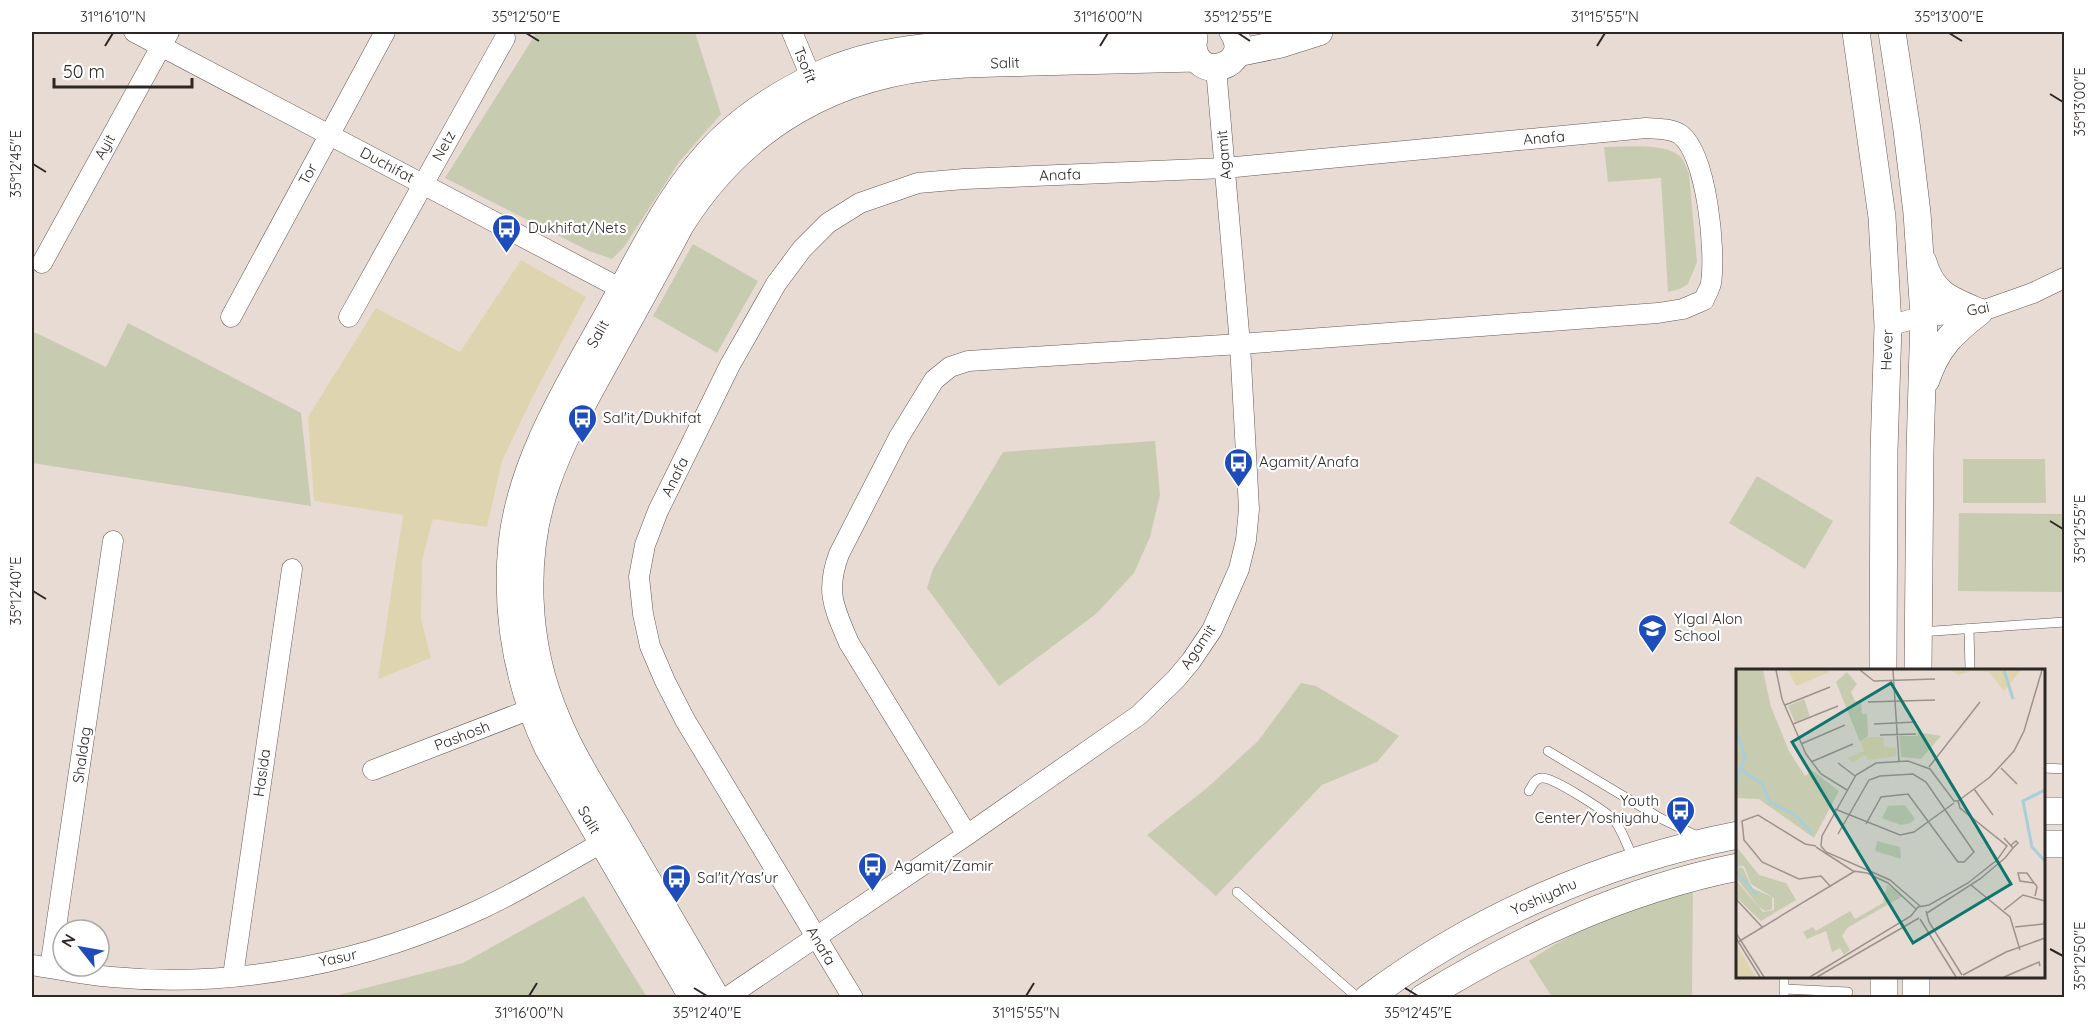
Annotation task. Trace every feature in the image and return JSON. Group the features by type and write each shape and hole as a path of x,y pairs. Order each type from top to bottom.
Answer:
{"street":[{"name":"Duchifat","path":"134,32 165,39 329,135 631,294"},
{"name":"Tor","path":"231,317 385,32"},
{"name":"Tsofit","path":"792,32 815,88"},
{"name":"Salit","path":"716,998 611,838 548,748 540,705 516,652 510,612 513,540 527,477 549,425 631,294 664,214 683,184 702,161 721,140 748,118 775,99 815,88 832,70 888,54 948,45 1281,44 1319,32"},
{"name":"Hever","path":"1856,32 1882,217 1888,326 1884,451 1883,669"},
{"path":"1892,32 1909,140 1924,316 1918,669"},
{"name":"Netz","path":"349,317 505,38"},
{"name":"Ayit","path":"42,263 165,39"},
{"name":"Agamit","path":"726,998 967,836 1139,715 1176,679 1212,630 1239,569 1249,509 1240,344 1225,168 1220,43"},
{"name":"Anafa","path":"853,998 685,720 664,681 650,646 643,614 639,577 645,545 658,511 730,365 776,284 802,249 828,223 860,202 891,190 929,182 1225,168 1646,128 1667,129 1680,134 1691,146 1701,168 1706,192 1713,265 1710,286 1704,300 1683,309 1658,313 1240,344 968,361 950,367 934,380 899,437 840,554 832,573 831,596 849,643 967,836"},
{"path":"1920,251 1927,277 1938,292 1956,303 1979,312"},
{"name":"Gai","path":"1888,326 1924,316 1979,312 2033,293 2064,278"},
{"path":"1922,394 1933,358 1962,325 1979,312"},
{"name":"Shaldag","path":"41,966 113,541"},
{"name":"Hasida","path":"233,976 292,569"},
{"name":"Pashosh","path":"373,770 540,705"},
{"path":"2045,811 2064,811"},
{"name":"Yoshiyahu","path":"1368,998 1409,968 1508,912 1548,894 1634,861 1736,835"},
{"name":"Salit","path":"611,838 693,998"},
{"name":"Yasur","path":"41,966 112,977 155,980 205,979 267,973 373,951 481,909 541,879 611,838"},
{"path":"2045,844 2064,844"},
{"name":"Yoshiyahu","path":"1423,998 1464,972 1561,923 1656,888 1736,867"},
{"path":"1884,978 1884,998"},
{"path":"1916,978 1916,998"}],"lane":[{"path":"1918,632 2064,622"},
{"path":"1969,628 1970,669"},
{"path":"1548,751 1660,818 1706,841"},
{"path":"2045,768 2064,768"},
{"path":"1529,791 1536,780 1542,778 1553,780 1605,813 1616,823 1634,861"},
{"path":"1237,892 1358,998"},
{"path":"1784,993 1848,992"}],"green space":[{"path":"530,32 695,32 721,114 679,162 624,247 612,259 589,251 445,178 535,35"},
{"path":"1604,147 1661,148 1677,154 1684,163 1689,174 1697,262 1688,284 1680,289 1668,292 1661,178 1608,182"},
{"path":"693,244 758,281 717,353 653,316"},
{"path":"128,323 301,413 311,506 32,463 32,331 106,367"},
{"path":"1155,441 1160,495 1150,537 1134,573 1096,614 999,686 927,588 933,569 1003,452"},
{"path":"1963,459 2045,459 2046,503 1963,503"},
{"path":"1757,476 1833,521 1805,569 1729,523"},
{"path":"1959,513 2064,514 2064,592 1958,591"},
{"path":"1301,683 1316,686 1399,736 1377,762 1322,785 1216,896 1147,835 1207,788 1258,741"},
{"path":"1693,887 1692,997 1552,997 1529,961 1588,928"},
{"path":"584,896 647,997 331,997 463,963"}],"sand":[{"path":"521,260 586,297 534,394 502,461 487,527 433,519 422,560 421,619 431,658 378,679 403,515 314,501 308,417 376,308 460,352"}],"place":[{"name":"Dukhifat/Nets","path":"507,254"},
{"name":"Sal'it/Dukhifat","path":"582,444"},
{"name":"Agamit/Anafa","path":"1238,488"},
{"name":"YIgal Alon School","path":"1653,654"},
{"name":"Youth Center/Yoshiyahu","path":"1680,836"},
{"name":"Agamit/Zamir","path":"873,892"},
{"name":"Sal'it/Yas'ur","path":"676,904"}]}
